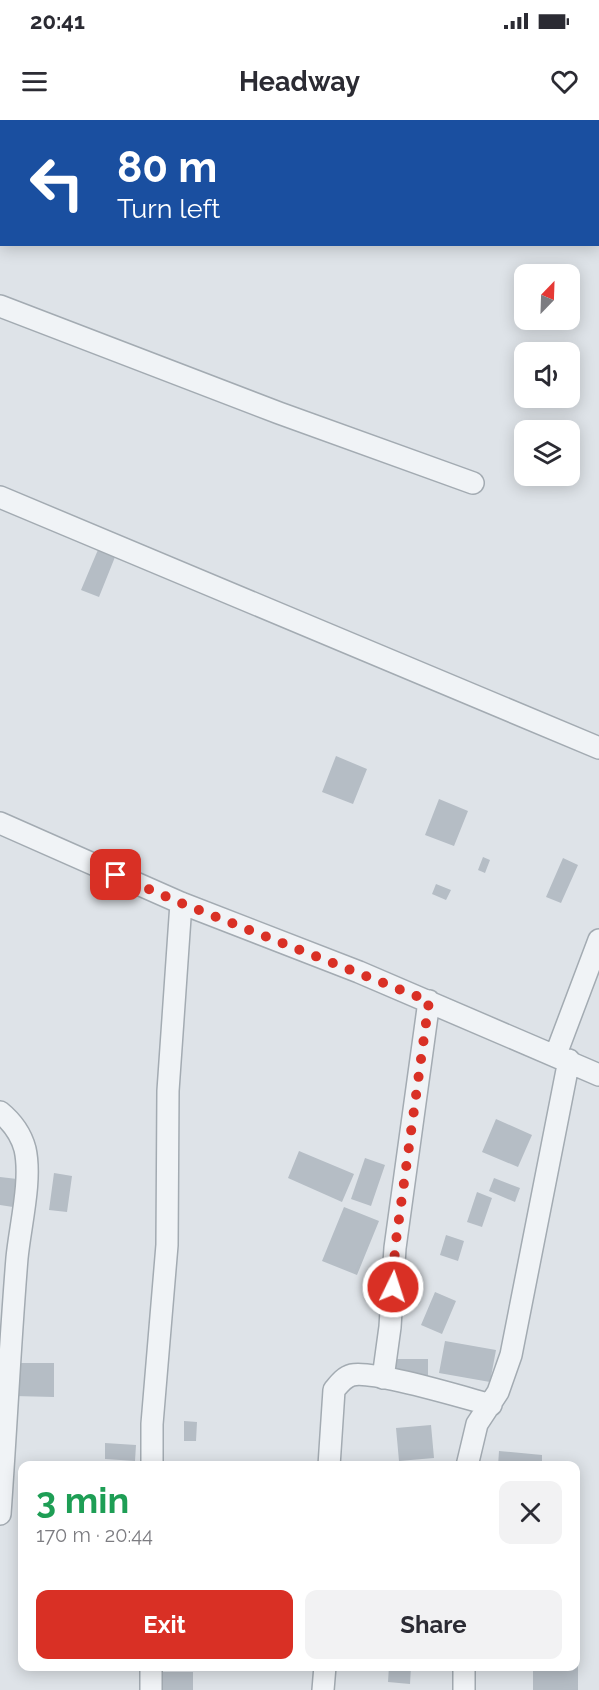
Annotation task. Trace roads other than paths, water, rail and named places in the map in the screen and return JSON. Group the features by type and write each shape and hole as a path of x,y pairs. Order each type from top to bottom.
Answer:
{"street":[{"path":"0,306 279,413 473,483"},
{"path":"0,496 599,748"},
{"path":"0,824 181,903 429,1001 563,1057 599,1075"},
{"path":"152,1461 152,1424 167,1245 168,1091 181,903"},
{"path":"468,1461 477,1424 498,1392 511,1355 563,1057 599,940"},
{"path":"383,1378 390,1327 395,1248 429,1001"},
{"path":"0,1112 12,1121 25,1148 26,1177 7,1377 0,1514"},
{"path":"329,1461 334,1390 341,1381 352,1375 383,1378 491,1405"},
{"path":"151,1671 151,1690"},
{"path":"324,1690 325,1671"},
{"path":"464,1671 464,1690"}]}
